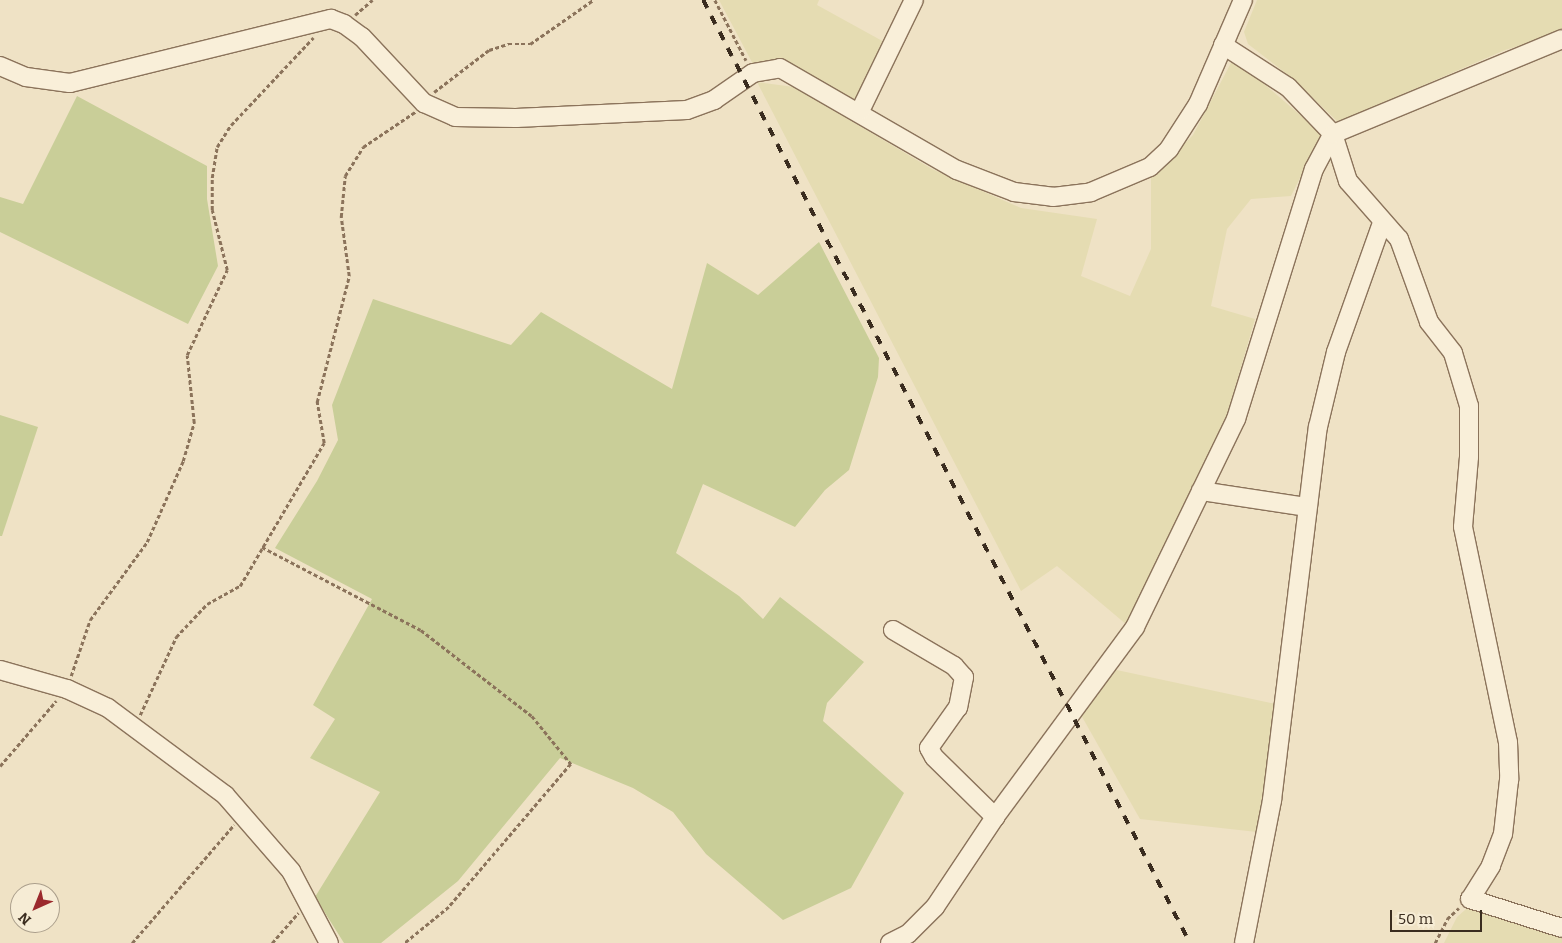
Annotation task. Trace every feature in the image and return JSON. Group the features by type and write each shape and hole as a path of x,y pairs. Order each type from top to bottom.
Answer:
{"street":[{"path":"860,112 914,0"},
{"path":"0,66 26,78 70,82 338,21 362,37 424,103 455,117 687,110 714,100 753,72 780,68 860,112 957,170 1014,192 1053,197 1091,192 1150,167 1169,149 1198,104 1243,0"},
{"path":"890,943 908,934 936,907 994,817 1135,627 1236,419 1314,169 1333,134 1562,39"},
{"path":"1224,45 1288,87 1333,134 1348,182 1382,223 1399,239 1429,322 1453,353 1469,406 1469,457 1463,527 1508,742 1509,780 1503,834 1491,866 1470,899 1562,928"},
{"path":"1244,943 1272,800 1318,427 1336,352 1382,223"},
{"path":"1201,491 1307,507"},
{"path":"892,630 954,666 964,677 958,707 929,748 934,757 994,817"},
{"path":"0,670 67,689 108,708 134,730 225,795 244,814 291,871 309,901 329,943"}],"path":[{"path":"0,766 67,689 90,620 147,542 182,461 194,423 187,355 227,270 212,210 212,178 217,147 231,125 338,21 372,0"},
{"path":"134,730 176,638 207,604 240,586 324,443 316,402 349,276 340,217 345,176 363,147 419,110 454,74 489,50 508,44 530,44 593,0"},
{"path":"715,0 753,72"},
{"path":"262,547 421,630 532,716 571,764 448,908 405,943"},
{"path":"132,943 244,814"},
{"path":"1435,943 1447,919 1470,899"},
{"path":"272,943 309,901"}],"shaded area":[{"path":"719,0 819,0 817,5 886,43 858,99 851,101 754,66"},
{"path":"1257,0 1562,0 1562,33 1505,50 1338,122 1292,78 1248,44 1244,32"},
{"path":"1232,61 1256,77 1322,134 1291,196 1251,199 1227,229 1211,306 1255,319 1219,443 1127,625 1057,566 1021,591 757,82 794,87 932,169 1021,208 1097,219 1081,276 1130,296 1151,249 1151,177 1193,135"},
{"path":"1112,669 1276,704 1257,832 1140,819 1081,715"},
{"path":"1473,903 1562,932 1562,943 1444,943 1457,917"}],"green space":[{"path":"77,96 207,166 207,199 218,266 188,324 0,232 0,197 23,204"},
{"path":"819,242 879,358 878,377 849,470 825,490 795,527 703,484 676,553 739,596 763,619 780,597 864,662 827,703 823,721 904,793 851,888 783,920 706,854 673,812 633,788 560,758 458,881 381,943 344,943 315,897 380,792 310,758 335,719 313,705 372,599 275,548 317,481 338,440 332,405 373,299 511,345 541,312 672,389 707,263 758,295"},
{"path":"0,415 38,427 2,536 0,536"}],"railway":[{"path":"703,0 1190,943"}]}
